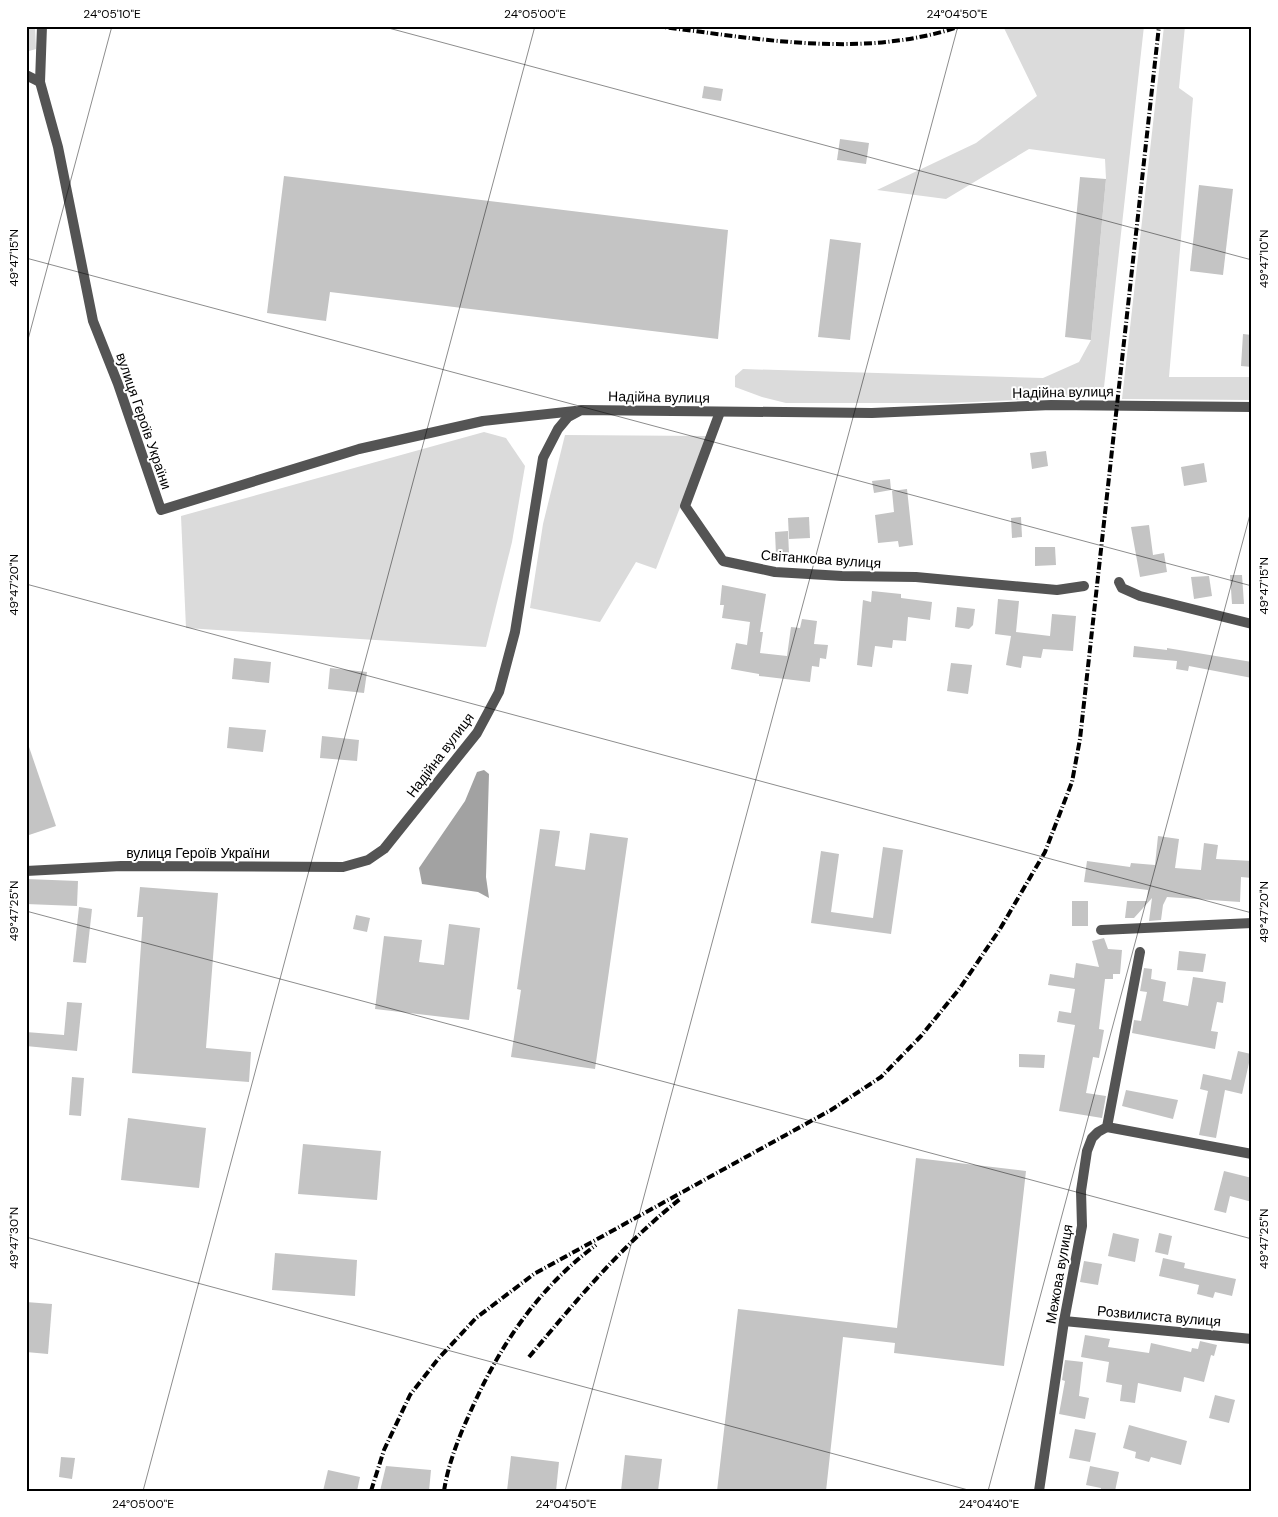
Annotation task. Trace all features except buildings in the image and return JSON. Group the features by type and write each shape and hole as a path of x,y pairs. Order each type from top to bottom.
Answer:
{"street":[{"path":"26,75 40,82 42,26"},
{"name":"вулиця Героїв України","path":"40,82 58,147 93,320 118,384 161,510 359,449 483,421 581,410"},
{"name":"Надійна вулиця","path":"368,860 384,849 447,772 477,733 499,692 515,632 543,458 558,429 568,417 581,410 872,413 1051,405 1252,408"},
{"name":"Світанкова вулиця","path":"720,412 684,506 723,561 775,572 842,576 916,577 1057,590 1084,586"},
{"path":"1119,582 1122,588 1140,596 1252,624"},
{"name":"вулиця Героїв України","path":"26,871 121,866 343,866 368,860"},
{"path":"1101,930 1252,923"},
{"path":"1140,952 1107,1127 1252,1154"},
{"name":"Межова вулиця","path":"1039,1491 1064,1321 1082,1226 1080,1190 1087,1152 1098,1132 1107,1127"},
{"name":"Розвилиста вулиця","path":"1064,1321 1252,1339"}],"shaded area":[{"path":"26,26 35,26 36,49 26,52"},
{"path":"1003,26 1144,26 1103,396 951,403 786,403 735,387 735,376 743,369 1043,378 1079,362 1091,340 1106,179 1105,159 1029,149 946,199 877,190 976,143 1037,96"},
{"path":"1164,26 1185,26 1179,88 1193,98 1169,377 1252,377 1252,400 1122,399"},
{"path":"484,432 506,438 525,466 512,542 486,647 186,628 181,516"},
{"path":"565,435 708,436 656,569 636,562 600,622 530,608 543,524"},
{"path":"484,770 489,774 486,877 489,898 478,892 422,884 419,868 465,801 477,772"}],"railway":[{"path":"655,26 770,40 847,44 886,42 924,36 961,26"},
{"path":"371,1491 384,1450 410,1395 438,1359 476,1318 534,1274 831,1110 881,1077 921,1036 960,988 1000,929 1045,852 1072,782 1080,739 1159,26"},
{"path":"529,1357 619,1254 680,1199"},
{"path":"444,1491 461,1433 480,1390 506,1343 521,1321 555,1281 596,1245"}]}
